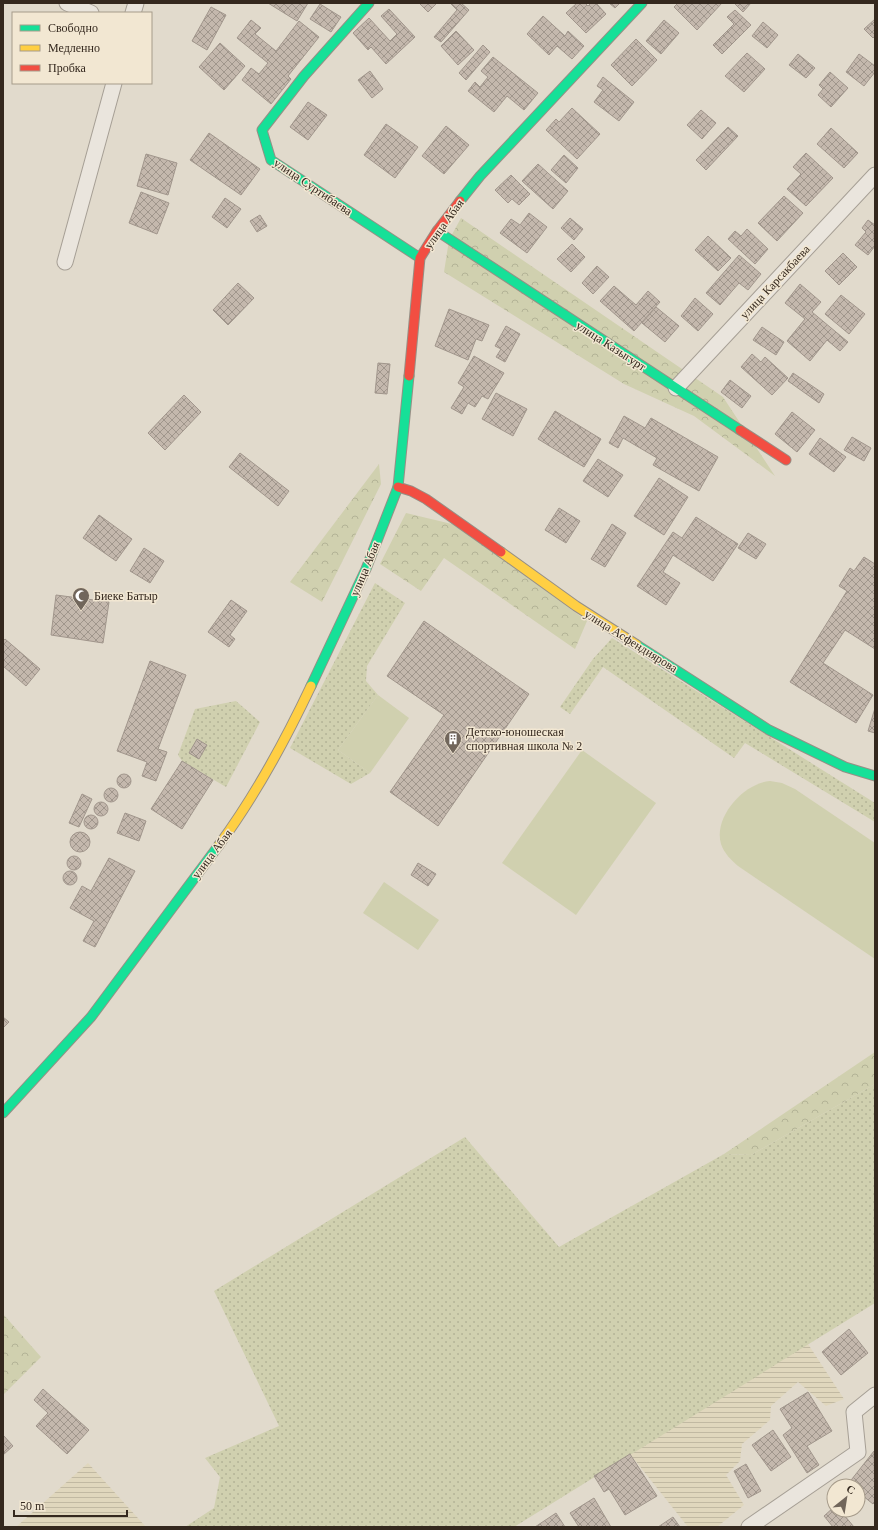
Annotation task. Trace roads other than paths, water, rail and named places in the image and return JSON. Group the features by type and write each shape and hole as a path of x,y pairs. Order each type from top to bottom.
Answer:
{"street":[{"path":"67,3 89,12"},
{"name":"улица Суртибаева","path":"369,3 304,76 262,130 271,160 420,258"},
{"name":"улица Абая","path":"3,1113 91,1017 233,826 288,735 366,569 398,487 405,422 416,280 420,258 437,231 480,176 642,3"},
{"path":"65,262 114,84"},
{"name":"улица Карсакбаева","path":"676,388 875,175"},
{"name":"улица Казыгурт","path":"437,231 786,460"},
{"name":"улица Асфендиярова","path":"398,487 411,491 426,499 576,606 769,730 845,767 875,776"},
{"path":"749,1527 858,1452 854,1412 875,1395"}],"place":[{"name":"Биеке Батыр","path":"81,611"},
{"name":"Детско-юношеская спортивная школа № 2","path":"453,754"}]}
